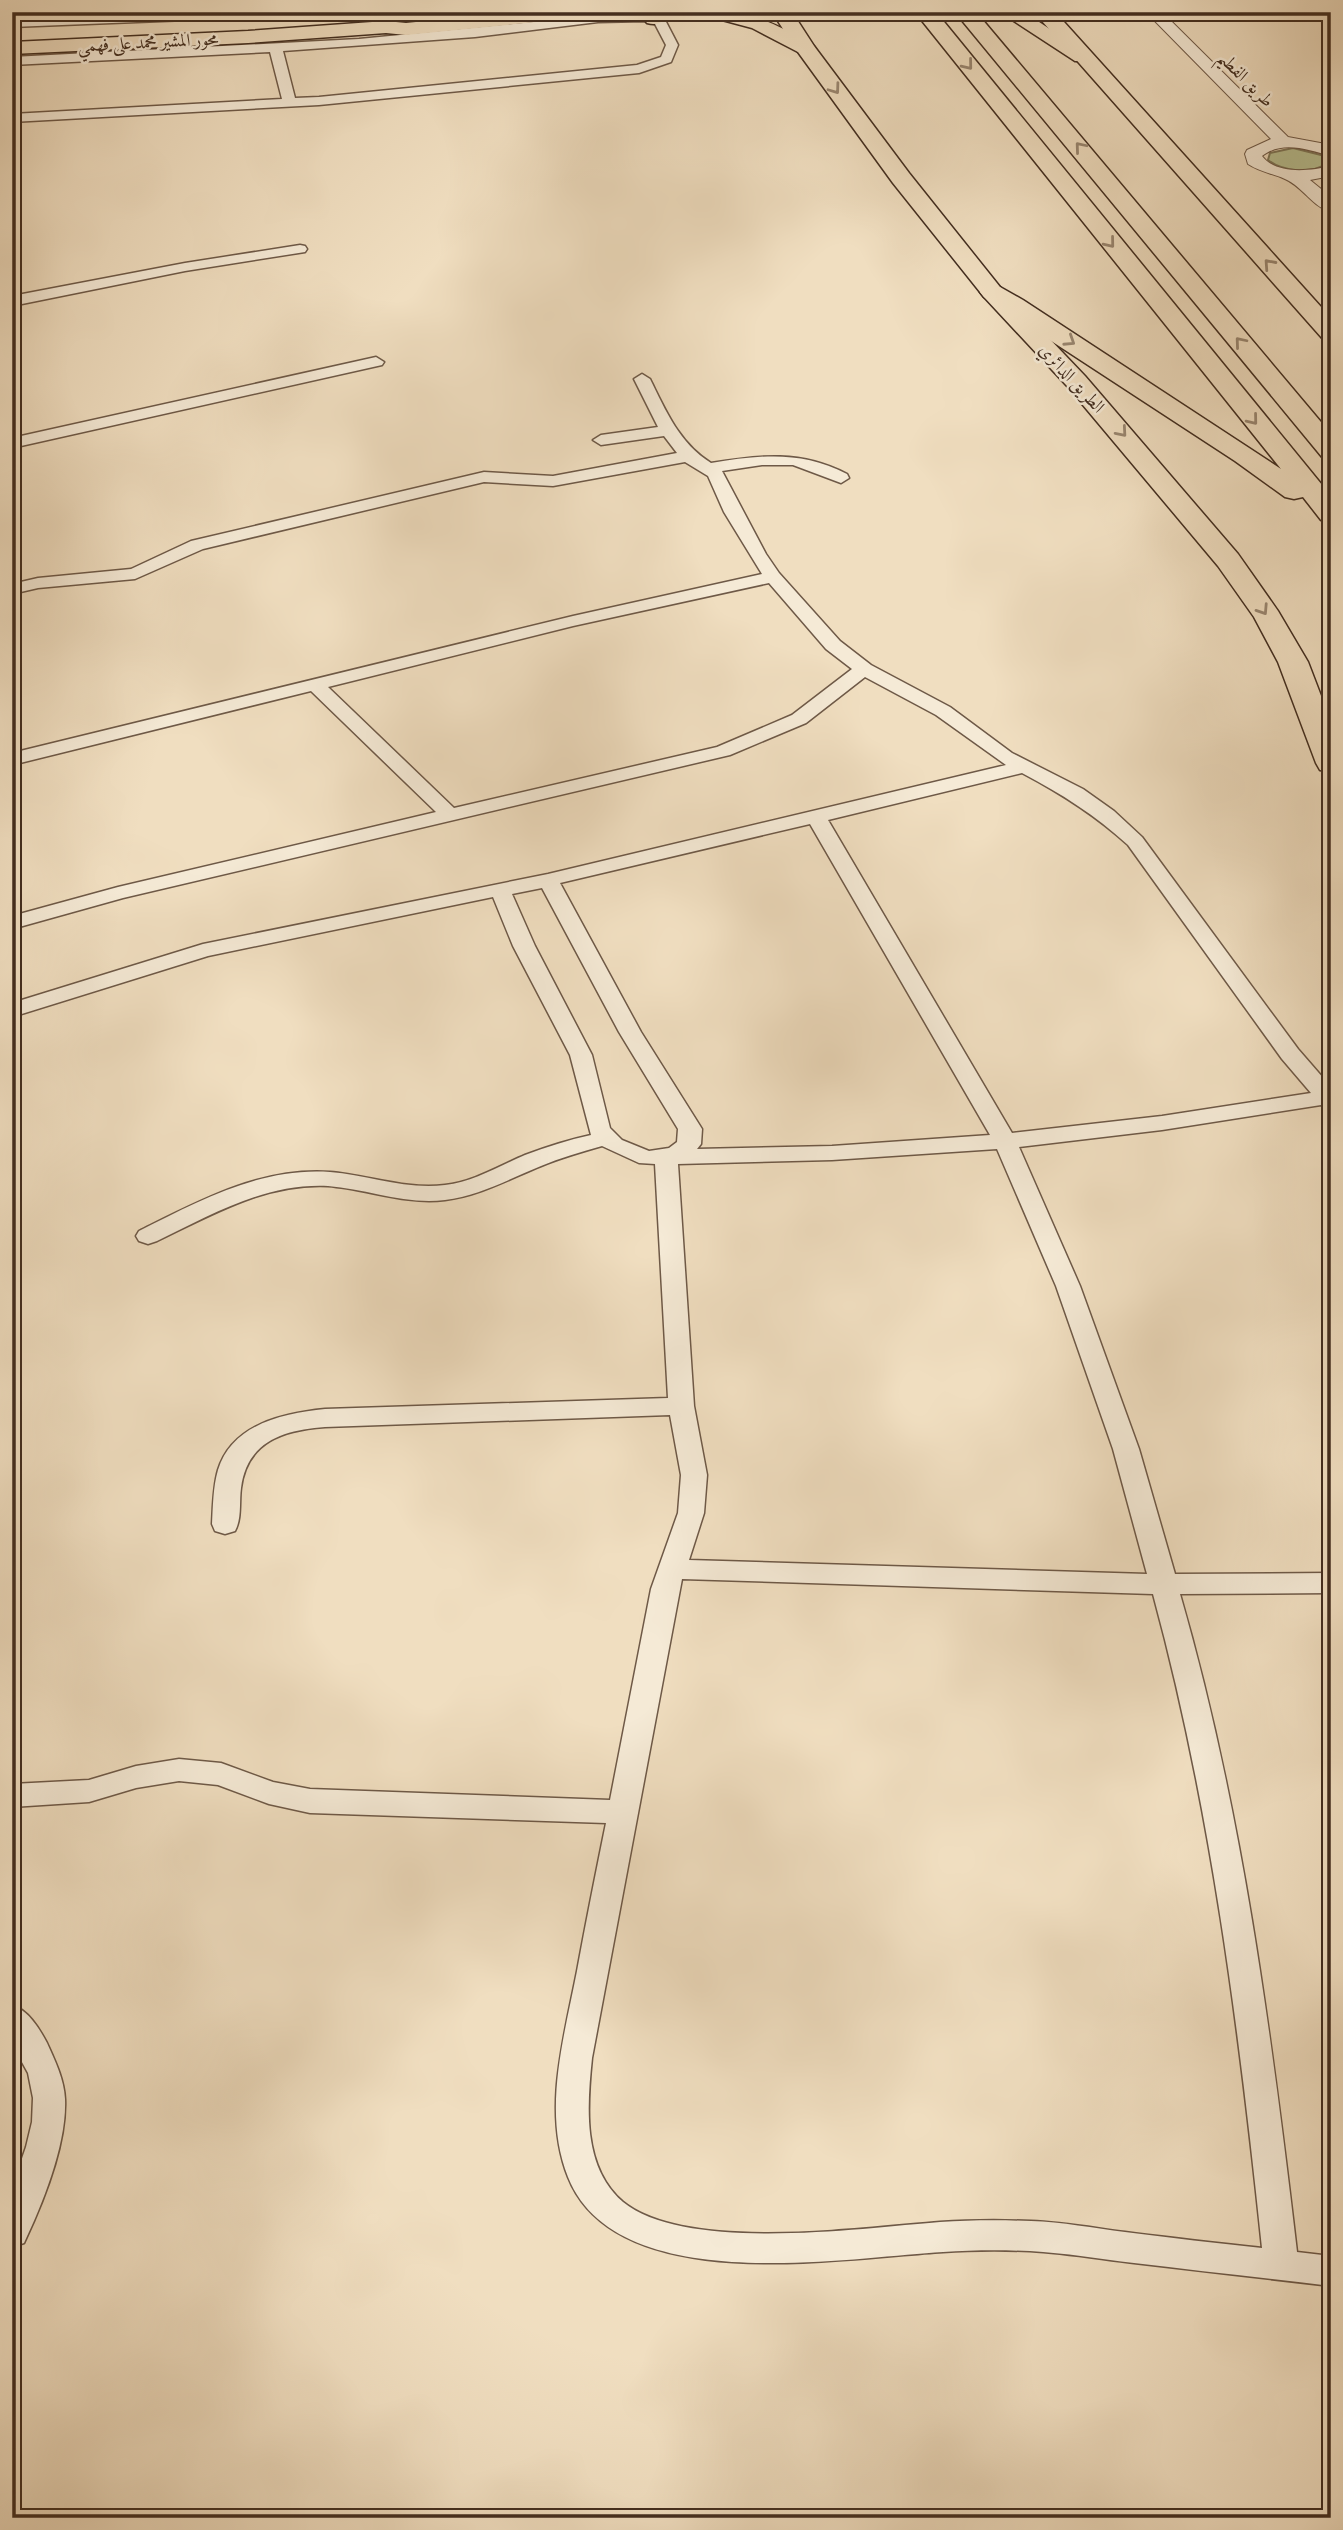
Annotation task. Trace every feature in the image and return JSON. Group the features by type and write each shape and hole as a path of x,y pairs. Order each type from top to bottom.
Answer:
{"main road":[{"name":"محور المشير محمد على فهمي","path":"12,48 224,38 386,24 394,18 439,12"},
{"path":"386,24 491,12"},
{"path":"386,24 527,12"},
{"name":"محور المشير محمد على فهمي","path":"12,41 386,24 406,29 577,12"},
{"path":"714,12 759,24 805,48"},
{"name":"الطريق الدائري","path":"782,12 805,48 901,178 992,292 1085,391 1228,561 1268,617 1293,662 1331,762"},
{"path":"925,12 1331,516"},
{"path":"965,12 1331,451"},
{"path":"1010,12 1082,57"},
{"path":"1044,12 1331,333"},
{"path":"12,34 159,28 242,30"},
{"path":"12,48 12,54"},
{"path":"1188,174 1245,213 1331,305"},
{"path":"992,292 1015,304 1244,455 1331,516"}],"street":[{"path":"12,23 285,12"},
{"name":"طريق الفطيم","path":"1153,12 1284,143"},
{"path":"12,61 276,49 503,31 658,15 671,46 671,52 666,59 639,69 290,103 12,118"},
{"path":"276,49 290,103"},
{"path":"1326,147 1284,143 1259,149 1253,154 1254,160 1261,166 1289,174 1312,188 1331,207"},
{"path":"1289,174 1330,174"},
{"path":"12,301 185,267 299,249"},
{"path":"12,443 376,362"},
{"path":"642,379 668,430 688,456 711,468 719,478 744,533 773,577 832,645 864,669 927,701 989,746 1076,793 1135,841 1290,1054 1328,1100"},
{"path":"601,440 668,430"},
{"path":"12,589 38,583 135,574 197,545 484,477 553,481 688,456"},
{"path":"711,468 792,459 817,464 841,478"},
{"path":"12,759 573,621 773,577"},
{"path":"12,923 118,892 698,758 746,743 813,712 864,669"},
{"path":"315,685 451,816"},
{"path":"12,1010 203,950 548,880 1024,767"},
{"path":"816,816 1006,1143 1053,1249 1098,1365 1138,1488 1198,1719 1227,1861 1265,2120 1281,2265"},
{"path":"548,880 630,1032 690,1129 690,1144 676,1155 666,1157"},
{"path":"500,890 538,975 581,1055 592,1091 595,1121 605,1138 647,1158 838,1154 1006,1143 1170,1124 1328,1100"},
{"path":"148,1236 236,1194 270,1183 317,1179 424,1193 445,1193 557,1151 605,1138"},
{"path":"666,1157 681,1406 692,1454 694,1496 686,1530 670,1569 576,2058 572,2100 582,2173 598,2199 622,2219 652,2233 713,2246 826,2249 941,2237 1031,2236 1331,2271"},
{"path":"225,1524 230,1477 238,1457 266,1432 294,1421 681,1406"},
{"path":"670,1569 1163,1584 1331,1583"},
{"path":"12,1796 89,1791 136,1777 179,1770 222,1774 269,1793 310,1801 624,1812"},
{"path":"12,2018 40,2056 48,2083 50,2113 47,2133 12,2232"}],"green space":[{"path":"1293,148 1325,156 1328,163 1314,169 1298,170 1281,167 1268,160 1270,153"}]}
